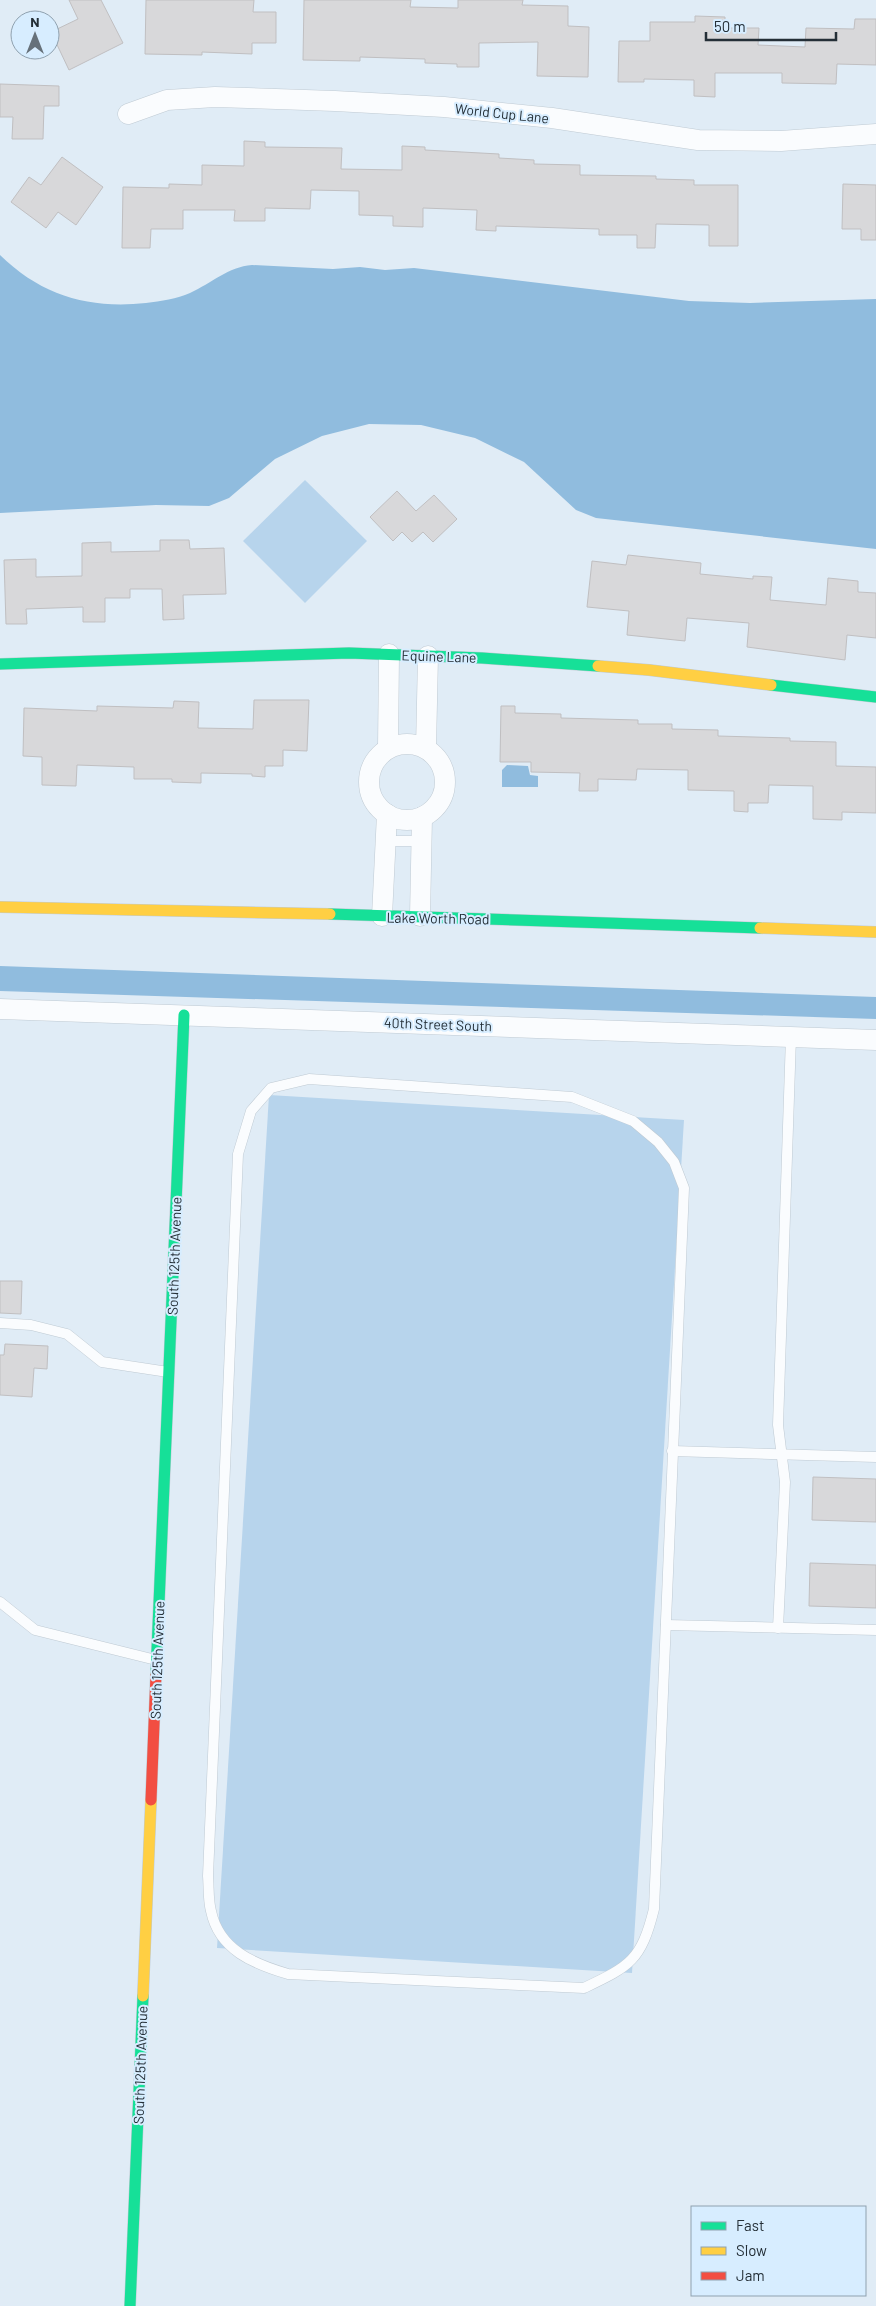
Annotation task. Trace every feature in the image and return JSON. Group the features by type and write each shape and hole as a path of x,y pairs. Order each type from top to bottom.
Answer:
{"street":[{"name":"World Cup Lane","path":"128,114 167,100 215,98 270,99 444,107 552,118 698,140 781,141 876,134"},
{"name":"Equine Lane","path":"0,664 349,652 649,670 876,697"},
{"path":"388,748 389,654"},
{"path":"426,748 428,656"},
{"path":"401,744 414,744 426,748 436,756 446,778 445,790 440,801 422,817 410,820 398,819 387,814 374,800 369,781 372,768 378,757 388,748 401,744"},
{"path":"382,916 387,814"},
{"path":"420,916 422,817"},
{"name":"Lake Worth Road","path":"0,907 420,916 876,932"},
{"name":"40th Street South","path":"0,1009 876,1040"},
{"name":"South 125th Avenue","path":"130,2306 184,1015"}],"lane":[{"path":"387,842 422,842"},
{"path":"778,1628 785,1482 778,1425 791,1037"},
{"path":"308,1079 572,1097 633,1121 658,1142 674,1162 684,1188 672,1451 654,1909 647,1938 632,1961 584,1988 288,1974 260,1966 238,1954 221,1936 211,1912 208,1876 238,1154 251,1111 270,1088 308,1079"},
{"path":"0,1322 31,1325 67,1334 102,1362 169,1372"},
{"path":"672,1451 876,1457"},
{"path":"0,1602 35,1630 157,1660"},
{"path":"666,1625 876,1630"}],"shaded area":[{"path":"0,255 33,281 50,290 67,297 105,304 163,301 190,293 235,269 252,265 333,269 360,267 385,270 414,268 689,301 750,303 876,299 876,549 596,518 576,510 524,462 475,438 421,425 369,424 322,436 275,459 229,498 209,506 156,505 0,513"},
{"path":"305,480 367,541 305,603 243,541"},
{"path":"507,765 528,766 530,775 538,776 538,787 502,787 502,770"},
{"path":"0,966 876,997 876,1019 0,991"},
{"path":"269,1095 684,1120 632,1973 217,1948"}],"building":[{"path":"69,0 101,0 123,43 69,70 60,51 60,28 78,19"},
{"path":"146,0 254,0 253,12 276,12 276,43 252,43 252,54 202,52 202,55 145,54"},
{"path":"304,0 411,0 410,7 458,8 458,0 523,0 522,5 568,6 568,26 589,27 588,77 537,76 538,42 479,43 479,67 457,67 457,64 425,63 425,59 360,57 360,61 303,60"},
{"path":"695,16 725,17 725,28 759,28 758,45 805,47 806,28 854,29 855,19 876,19 876,65 837,64 836,84 782,83 782,73 715,73 715,97 694,96 694,80 644,79 644,82 618,82 619,41 650,41 650,22 695,22"},
{"path":"0,84 59,86 59,106 44,106 43,139 12,139 13,117 0,117"},
{"path":"244,141 265,142 265,147 342,148 341,169 402,170 402,146 425,147 425,150 499,154 499,158 534,160 534,164 580,165 580,175 656,176 656,179 694,180 694,185 738,185 738,246 709,246 709,225 656,224 655,248 637,248 637,235 599,235 599,229 496,226 496,231 476,230 477,210 423,208 423,227 393,226 393,216 359,215 359,191 311,190 310,209 265,208 265,221 234,221 235,210 183,210 183,229 151,229 150,248 122,248 123,187 169,188 169,184 202,185 202,165 244,166"},
{"path":"62,157 103,187 76,225 58,212 46,228 11,202 29,177 41,185"},
{"path":"843,184 876,185 876,240 861,240 861,229 842,229"},
{"path":"397,491 416,511 434,495 457,519 433,542 423,532 412,542 402,532 393,541 370,517"},
{"path":"160,540 189,540 190,549 224,548 226,594 183,595 184,619 163,620 162,589 130,589 130,598 105,598 105,622 83,622 83,607 26,609 27,624 6,624 4,560 36,559 36,577 82,576 82,543 111,542 111,552 160,551"},
{"path":"628,555 701,563 700,574 753,579 753,576 772,577 770,600 826,605 828,578 858,581 858,592 876,593 876,638 847,635 845,660 747,647 749,623 687,618 685,641 627,635 629,611 587,607 592,561 626,565"},
{"path":"254,700 309,700 307,751 283,750 283,766 265,766 265,777 252,776 252,774 201,773 201,783 172,782 172,779 134,779 134,767 77,765 76,786 42,785 42,757 23,756 24,708 97,711 97,706 173,708 174,701 199,702 198,728 253,729"},
{"path":"501,706 515,706 515,713 561,714 561,718 638,720 638,724 672,724 672,729 718,730 718,736 790,738 790,741 836,742 836,766 876,767 876,813 842,812 842,820 813,819 813,786 769,785 768,803 748,803 748,812 734,811 734,791 688,790 688,770 637,769 636,780 598,779 598,791 579,791 580,773 531,772 531,762 500,762"},
{"path":"0,1281 22,1281 21,1314 0,1313"},
{"path":"5,1344 48,1346 47,1369 34,1368 32,1397 0,1395 0,1355 4,1355"},
{"path":"813,1477 876,1479 876,1522 812,1520"},
{"path":"810,1563 876,1565 876,1608 809,1606"}],"traffic: fast":[{"path":"0,664 349,653 482,658 598,666"},
{"path":"771,685 876,697"},
{"path":"330,914 760,928"},
{"path":"156,1674 184,1015"},
{"path":"130,2306 143,1996"}],"traffic: slow":[{"path":"598,666 649,670 771,685"},
{"path":"0,907 330,914"},
{"path":"760,928 876,932"},
{"path":"143,1996 151,1800"}],"traffic: jam":[{"path":"151,1800 156,1674"}]}
